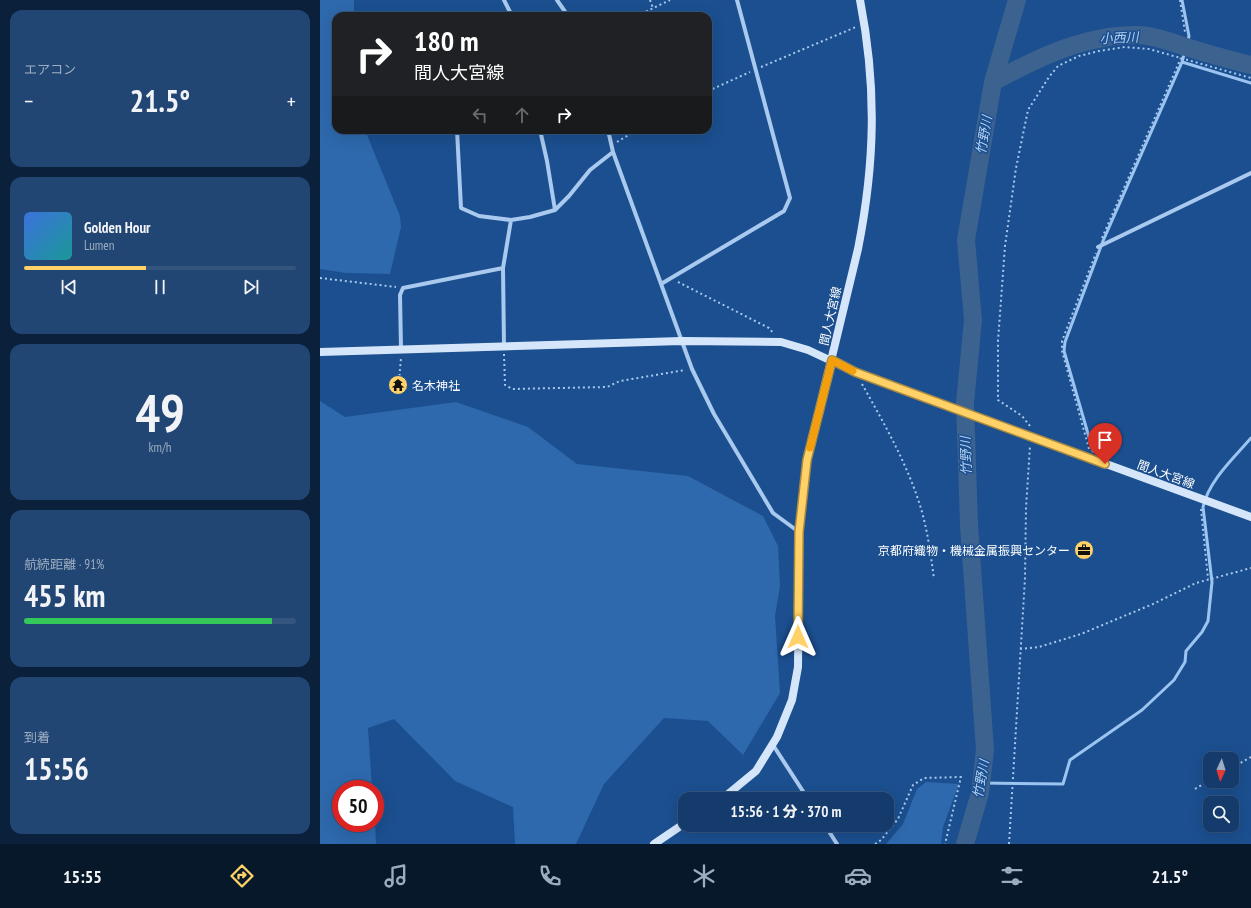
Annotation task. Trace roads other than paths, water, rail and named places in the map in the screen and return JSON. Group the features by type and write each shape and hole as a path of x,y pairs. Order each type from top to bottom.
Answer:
{"main road":[{"name":"間人大宮線","path":"860,0 865,23 872,91 871,161 861,235 832,360 855,372 907,390 1200,500 1251,517"},
{"path":"320,352 682,341 781,342 832,360 807,460 799,532 798,667 792,700 777,737 756,771 730,792"},
{"path":"654,844 678,828"}],"street":[{"path":"504,0 510,12"},
{"path":"557,0 565,12"},
{"path":"661,284 784,211 790,198 737,0"},
{"path":"457,134 461,208 479,216 511,220 530,217 555,210 569,196 590,170 613,152"},
{"path":"541,134 555,210"},
{"path":"609,134 613,152 692,369 714,414 773,513 799,532"},
{"path":"1098,247 1251,173"},
{"path":"504,346 503,268 511,220"},
{"path":"401,349 400,294 402,288 503,268"},
{"path":"772,745 803,792"},
{"path":"829,832 837,844"}],"waterway":[{"name":"竹野川","path":"965,844 980,793 985,750 969,525 965,403 973,320 966,240 993,82 1017,0"},
{"path":"1093,451 1064,351 1065,342 1103,241 1182,62 1189,36 1182,0"},
{"name":"小西川","path":"993,82 1044,57 1062,50 1098,39 1117,36 1143,35 1251,65"},
{"path":"1182,62 1251,83"},
{"path":"981,783 1063,784 1070,760 1142,710 1174,680 1185,662 1186,651 1202,632 1208,621 1212,582 1203,507 1206,497 1216,479 1251,438"}],"place":[{"name":"名木神社","path":"398,385"},
{"name":"京都府織物・機械金属振興センター","path":"1084,550"}]}
